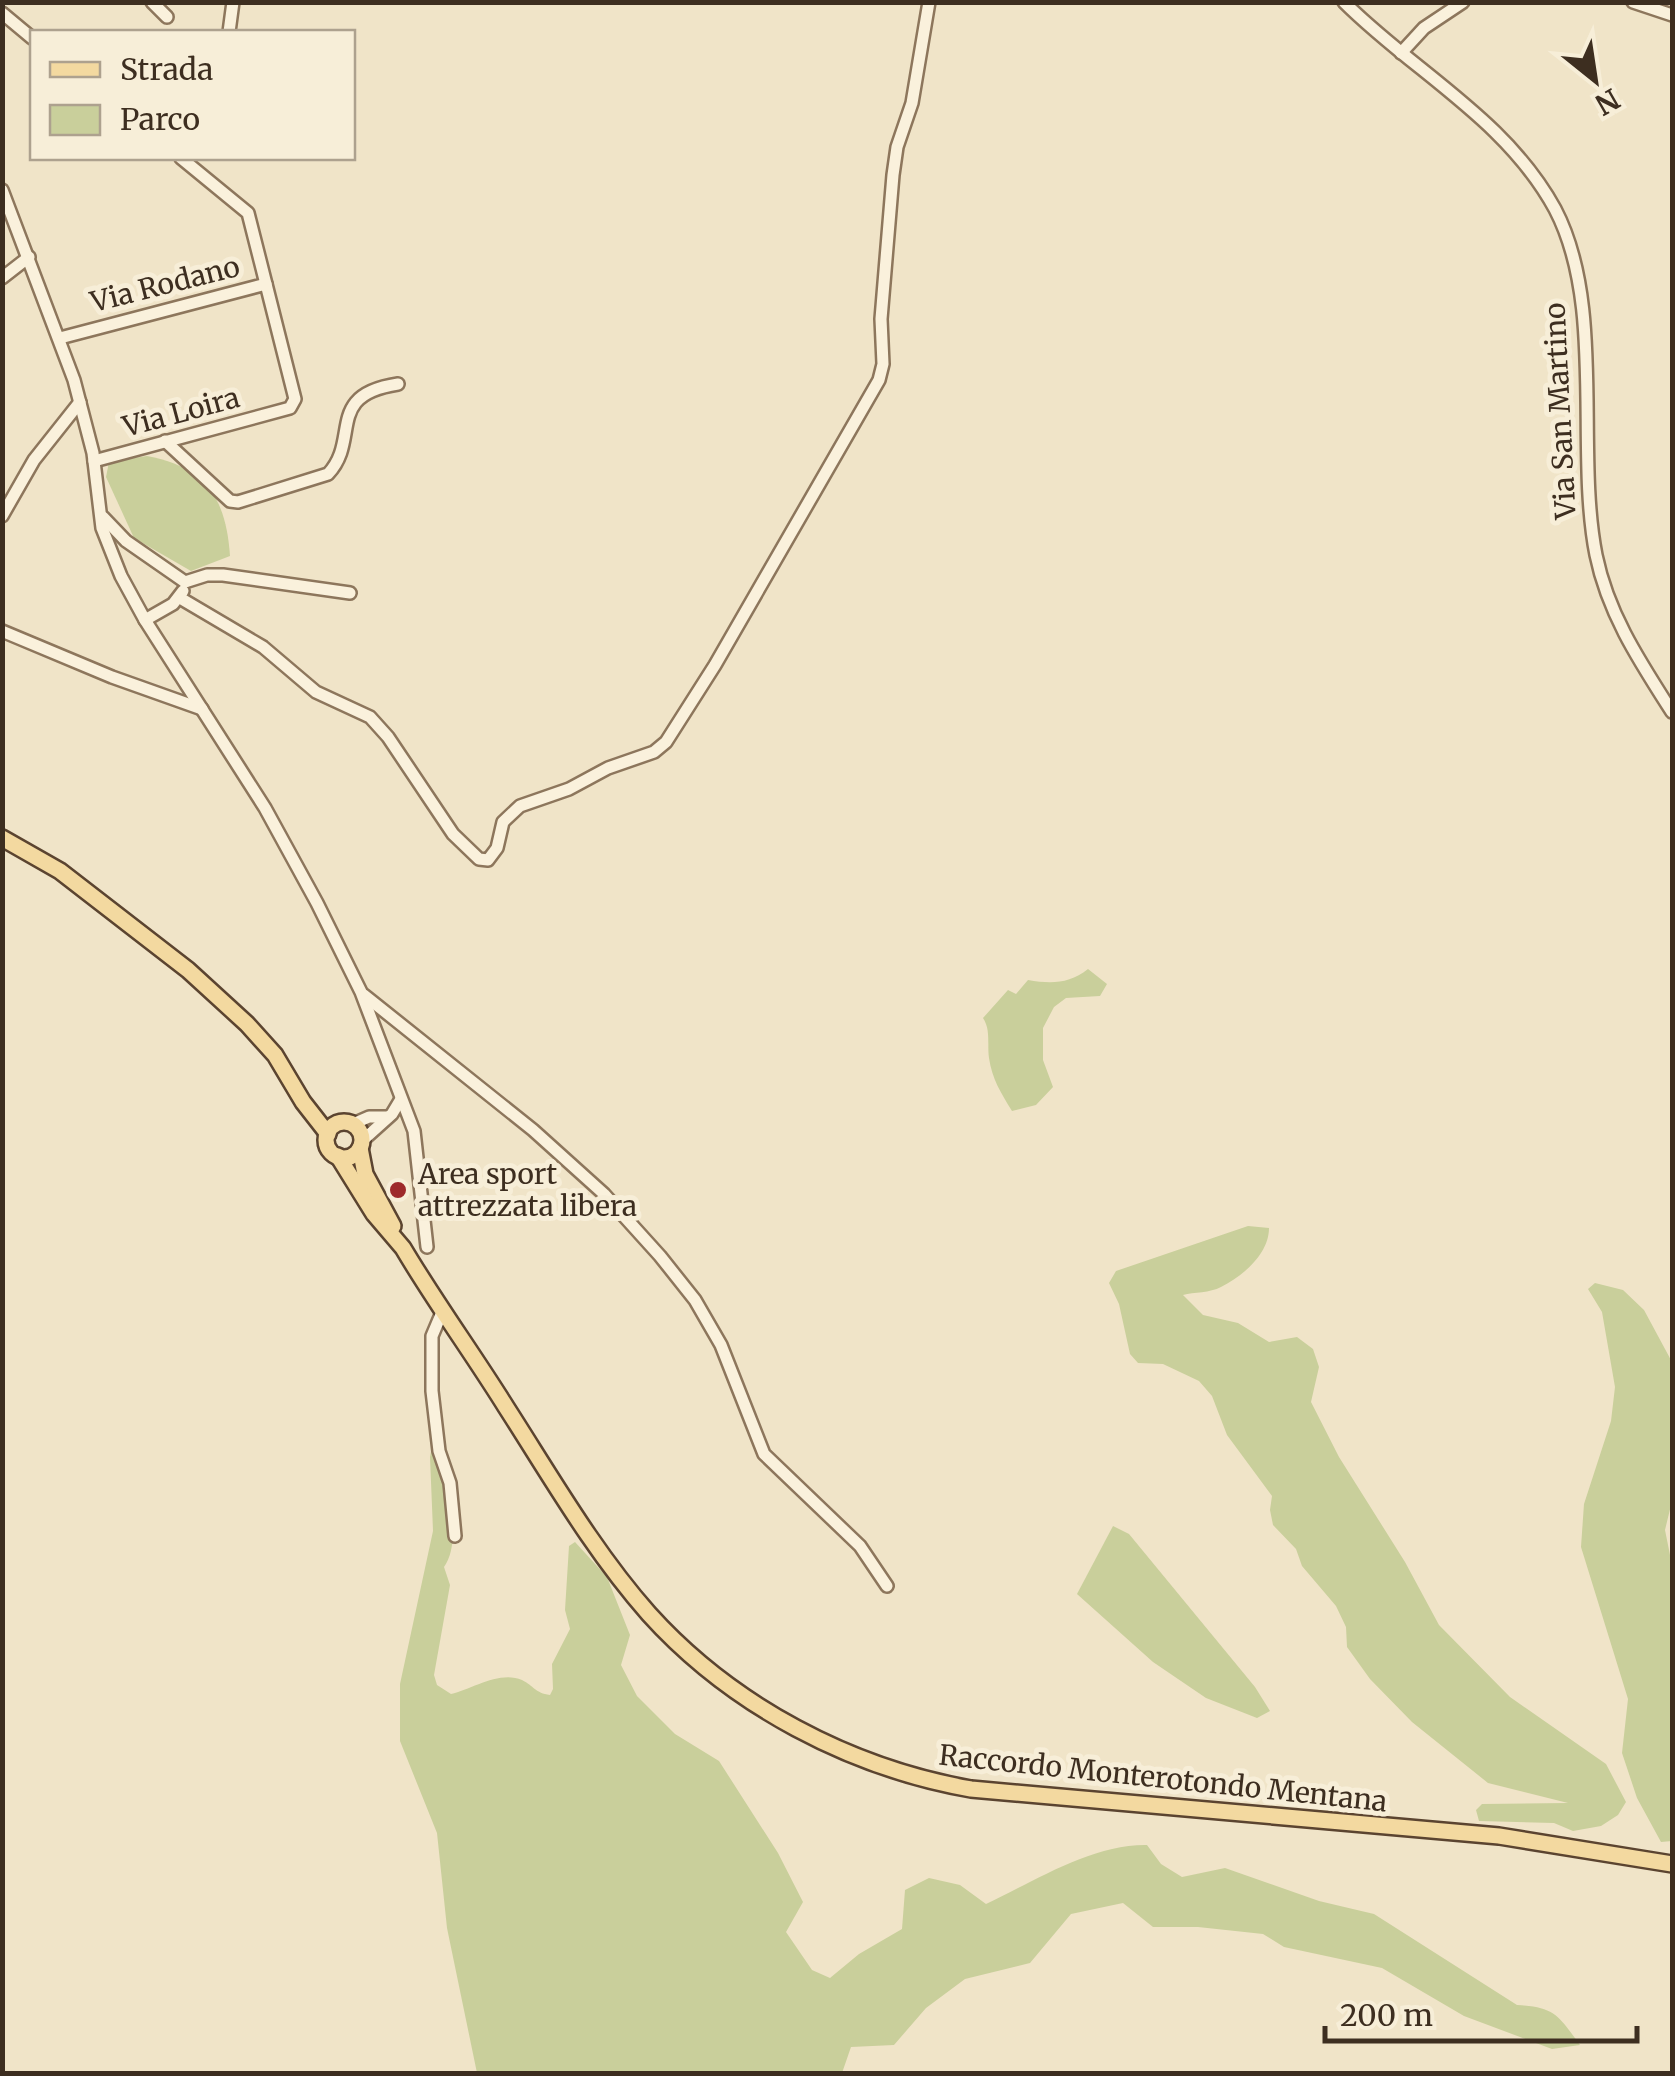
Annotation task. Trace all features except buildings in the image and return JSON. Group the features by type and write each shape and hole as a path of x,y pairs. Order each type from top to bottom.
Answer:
{"main road":[{"path":"2,838 60,871 188,970 247,1024 324,1111 360,1131 364,1174 403,1248"},
{"path":"287,1072 303,1102 328,1134"},
{"path":"349,1123 335,1125 327,1144 338,1156 353,1156 361,1145"},
{"name":"Raccordo Monterotondo Mentana","path":"338,1156 374,1214 403,1248 569,1506 647,1612 701,1663 776,1716 839,1749 908,1775 987,1791 1499,1836 1672,1864"}],"street":[{"path":"152,2 167,17"},
{"path":"229,30 234,2"},
{"path":"180,598 263,647 316,692 370,717 388,737 453,834 479,859 488,860 495,852 501,825 520,806 574,788 608,768 663,746 716,665 879,380 892,175 915,88 929,2"},
{"name":"Via San Martino","path":"1344,2 1401,54 1459,98 1506,144 1541,187 1562,225 1576,274 1586,367 1588,488 1596,555 1622,630 1672,712"},
{"path":"1401,54 1428,25 1463,2"},
{"path":"1633,2 1672,16"},
{"path":"2,12 30,38"},
{"path":"2,22 30,39"},
{"path":"183,160 248,214 266,284"},
{"path":"2,190 60,338 80,402 94,461 102,528 121,576 144,620 265,808 318,903 361,992 415,1138 427,1247"},
{"path":"2,278 29,257"},
{"name":"Via Rodano","path":"60,338 266,284 295,399 282,412"},
{"path":"165,442 179,458 206,476 222,497 238,502 328,474 333,470 345,426 358,399 398,384"},
{"path":"2,516 34,460 80,402"},
{"name":"Via Loira","path":"94,461 282,412"},
{"path":"100,514 126,542 185,582"},
{"path":"185,582 223,575 350,594"},
{"path":"144,620 180,598 185,582"},
{"path":"2,631 202,709"},
{"path":"361,992 533,1130 604,1194 660,1256 698,1305 726,1355 764,1454 847,1532 887,1586"},
{"path":"361,1145 401,1099"},
{"path":"349,1123 369,1116 388,1117"},
{"path":"443,1310 432,1336 432,1391 440,1451 450,1482 455,1536"}],"green space":[{"path":"147,456 184,468 209,488 224,517 230,556 191,571 134,538 106,477 109,462"},
{"path":"1088,969 1107,984 1100,996 1066,998 1054,1007 1043,1028 1043,1060 1053,1087 1036,1105 1012,1111 992,1073 983,1018 1008,990 1016,994 1028,980 1060,982"},
{"path":"1248,1226 1269,1228 1265,1247 1253,1263 1221,1287 1183,1295 1203,1315 1238,1323 1269,1342 1297,1337 1313,1349 1319,1367 1311,1402 1339,1457 1405,1562 1439,1625 1510,1697 1606,1764 1626,1802 1618,1815 1601,1826 1573,1831 1554,1823 1479,1821 1476,1810 1482,1804 1568,1803 1488,1783 1412,1722 1370,1679 1347,1647 1346,1627 1336,1606 1302,1566 1296,1549 1273,1525 1272,1496 1227,1435 1212,1396 1199,1381 1163,1364 1138,1363 1130,1354 1119,1304 1109,1283 1116,1271"},
{"path":"1595,1283 1623,1290 1644,1310 1672,1362 1672,1501 1665,1530 1672,1565 1672,1841 1661,1842 1637,1798 1622,1753 1628,1699 1581,1547 1584,1504 1611,1421 1615,1387 1602,1312 1588,1289"},
{"path":"433,1442 446,1488 453,1539 444,1567 450,1585 434,1675 437,1685 451,1694 505,1677 522,1680 550,1695 552,1664 570,1629 565,1610 569,1546 575,1542 607,1577 630,1635 621,1665 637,1696 675,1734 719,1761 778,1853 803,1902 786,1932 812,1970 830,1978 859,1954 902,1929 905,1890 929,1878 960,1885 986,1904 1085,1857 1126,1846 1147,1845 1161,1864 1182,1877 1225,1868 1319,1901 1374,1914 1517,2005 1555,2014 1580,2045 1552,2049 1464,2016 1382,1968 1284,1947 1263,1934 1153,1927 1123,1903 1071,1914 1030,1963 965,1979 926,2008 894,2045 851,2047 842,2073 477,2073 447,1928 437,1833 400,1741 400,1684 433,1531"},
{"path":"1113,1526 1129,1534 1255,1687 1270,1711 1257,1718 1206,1698 1153,1662 1077,1594"}],"place":[{"name":"Area sport attrezzata libera","path":"398,1190"}]}
